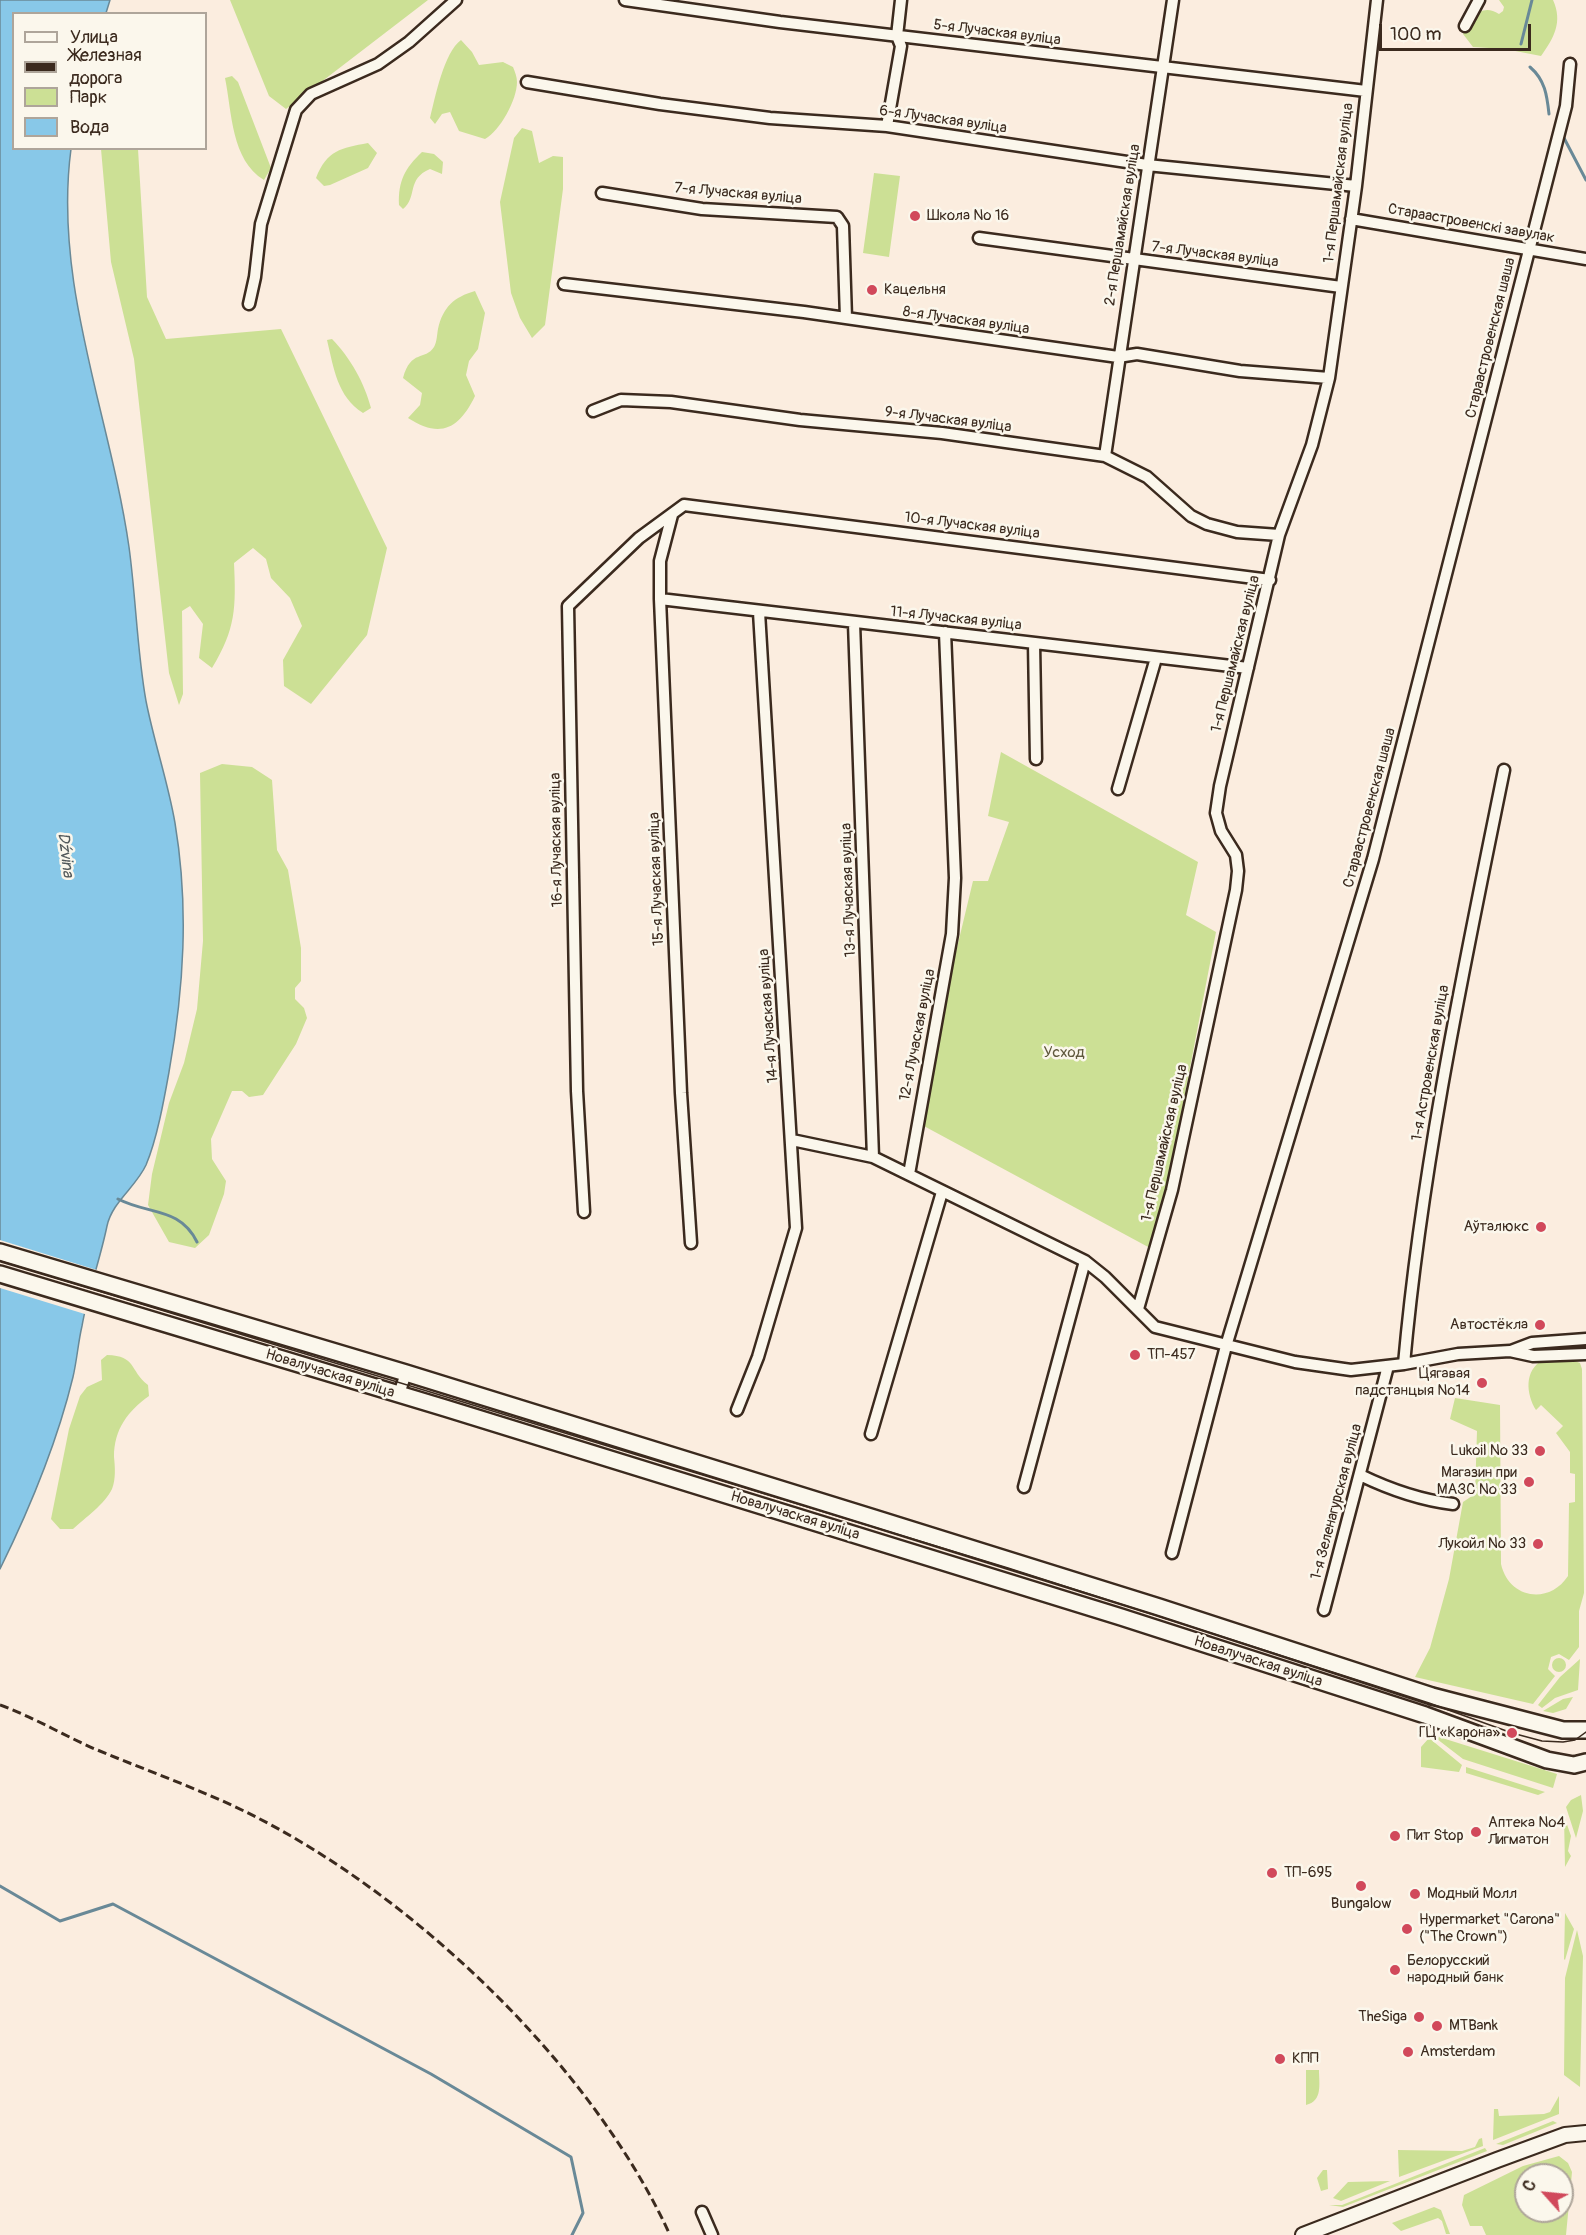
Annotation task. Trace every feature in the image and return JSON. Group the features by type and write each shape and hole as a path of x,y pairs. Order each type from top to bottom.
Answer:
{"main road":[{"name":"Новалучаская вуліца","path":"0,1252 129,1293 406,1373 1159,1607 1432,1696 1563,1730 1586,1730"},
{"name":"Новалучаская вуліца","path":"0,1275 1110,1613 1425,1716 1547,1760 1574,1765 1586,1762"}],"street":[{"path":"249,304 255,277 261,224 296,110 311,94 386,58 409,42 456,0"},
{"name":"5-я Лучаская вуліца","path":"625,0 897,36 1366,92"},
{"path":"887,126 901,46 897,36 901,0"},
{"name":"2-я Першамайская вуліца","path":"1105,456 1173,0"},
{"name":"1-я Першамайская вуліца","path":"1138,1309 1172,1190 1236,890 1238,871 1236,855 1221,831 1216,813 1279,535 1311,446 1329,378 1356,186 1377,0"},
{"path":"1465,26 1479,0"},
{"name":"Стараастровенская шаша","path":"1172,1553 1226,1346 1373,859 1566,106 1570,64"},
{"name":"6-я Лучаская вуліца","path":"527,82 660,104 770,118 887,126 1148,165 1356,186"},
{"name":"7-я Лучаская вуліца","path":"602,193 702,210 837,217 843,226 846,318"},
{"name":"Стараастровенскі завулак","path":"1351,219 1586,259"},
{"name":"7-я Лучаская вуліца","path":"979,238 1341,286"},
{"name":"8-я Лучаская вуліца","path":"564,284 846,318 1118,357 1137,354 1240,371 1329,378"},
{"name":"9-я Лучаская вуліца","path":"593,411 621,400 671,402 800,420 942,433 1105,456 1147,477 1191,516 1206,524 1238,532 1279,535"},
{"name":"10-я Лучаская вуліца","path":"672,515 684,505 1270,580"},
{"name":"15-я Лучаская вуліца","path":"672,515 660,561 660,599 681,1093 691,1243"},
{"name":"16-я Лучаская вуліца","path":"584,1212 577,1091 568,606 639,538 672,515"},
{"name":"11-я Лучаская вуліца","path":"660,599 1248,668"},
{"name":"14-я Лучаская вуліца","path":"737,1410 758,1357 796,1228 759,612"},
{"name":"13-я Лучаская вуліца","path":"854,623 873,1157"},
{"name":"12-я Лучаская вуліца","path":"909,1174 952,934 955,878 945,633"},
{"path":"1034,643 1036,759"},
{"path":"1118,789 1156,658"},
{"name":"1-я Астровенская вуліца","path":"1404,1364 1409,1306 1448,1044 1504,770"},
{"path":"792,1140 873,1157 1084,1261 1105,1277 1155,1327 1295,1362 1351,1370 1404,1364 1458,1354 1510,1351 1533,1356 1586,1354"},
{"path":"871,1434 942,1192"},
{"path":"1024,1487 1084,1261"},
{"path":"1510,1351 1532,1343 1586,1338"},
{"name":"1-я Зеленагурская вуліца","path":"1324,1611 1388,1366"},
{"path":"399,1395 406,1373"},
{"path":"1360,1475 1397,1492 1425,1501 1453,1504"},
{"path":"1425,1716 1432,1696"},
{"path":"1303,2235 1565,2135 1586,2133"},
{"path":"702,2212 712,2235"}],"green space":[{"path":"230,0 428,0 286,109 269,96"},
{"path":"1499,0 1553,0 1557,16 1556,30 1541,56 1505,49 1473,47 1463,34 1473,18 1482,11 1493,11 1499,14 1503,11 1504,7"},
{"path":"461,40 472,52 479,65 503,62 513,67 516,76 516,89 511,106 502,122 485,139 459,131 450,112 442,114 435,124 430,118 445,65 455,46"},
{"path":"232,76 238,82 271,168 264,180 253,171 239,148 225,78"},
{"path":"522,128 532,131 539,163 553,156 563,157 563,189 545,325 532,338 520,318 511,293 500,202 514,138"},
{"path":"368,143 377,153 368,168 330,185 324,186 316,178 330,156 343,149"},
{"path":"101,150 138,150 147,297 166,339 281,329 387,548 367,635 311,704 284,686 283,660 302,626 290,598 271,578 266,559 253,548 234,563 233,617 226,641 212,668 199,658 203,624 190,606 182,611 183,694 179,705 169,673 134,359 111,262"},
{"path":"422,152 434,154 443,162 442,174 430,169 423,173 415,183 410,199 403,209 399,205 401,182 407,169"},
{"path":"874,173 900,176 889,257 863,253"},
{"path":"475,291 485,313 478,349 469,361 466,375 475,396 462,416 448,427 439,429 419,424 408,418 420,405 422,393 403,378 406,369 414,359 426,354 434,347 440,321 450,304 461,296"},
{"path":"332,339 351,362 365,390 371,408 363,413 347,398 338,381 327,340"},
{"name":"Усход","path":"1001,752 1198,862 1186,915 1216,932 1169,1177 1150,1248 922,1125 949,981 973,881 988,881 1009,822 988,816"},
{"path":"222,764 252,767 272,780 277,850 288,870 301,948 301,981 295,988 295,999 304,1008 307,1018 296,1044 263,1095 249,1097 242,1091 232,1091 211,1139 212,1159 226,1181 224,1194 209,1235 195,1248 169,1242 148,1205 152,1174 169,1103 184,1063 197,1009 203,941 200,773"},
{"path":"107,1355 128,1361 148,1385 149,1396 135,1408 120,1429 115,1447 114,1481 109,1495 73,1529 60,1529 51,1519 69,1429 80,1396 87,1387 102,1380 101,1360"},
{"path":"1543,1360 1572,1360 1580,1363 1582,1369 1584,1593 1579,1611 1579,1647 1569,1660 1559,1654 1551,1657 1548,1669 1555,1676 1533,1704 1415,1677 1430,1648 1449,1579 1463,1502 1475,1494 1477,1431 1450,1419 1455,1398 1500,1405 1501,1564 1505,1576 1521,1591 1541,1594 1560,1585 1568,1576 1569,1503 1575,1502 1575,1474 1570,1473 1570,1452 1556,1433 1563,1426 1541,1405 1536,1410 1530,1397 1529,1383 1532,1370"},
{"path":"1556,1658 1562,1658 1566,1665 1562,1672 1556,1672 1552,1668 1552,1662"},
{"path":"1580,1659 1578,1690 1555,1698 1542,1708 1538,1705 1560,1677"},
{"path":"1573,1697 1566,1709 1553,1713 1543,1711 1563,1699"},
{"path":"1439,1737 1557,1774 1553,1788 1463,1759 1437,1739"},
{"path":"1429,1738 1462,1765 1459,1772 1421,1767 1421,1747"},
{"path":"1466,1767 1545,1792 1538,1795 1466,1773"},
{"path":"1581,1795 1583,1811 1576,1838 1566,1807 1571,1800"},
{"path":"1564,1816 1571,1836 1568,1851 1571,1856 1565,1867"},
{"path":"1565,1913 1574,1929 1565,1960 1564,1959"},
{"path":"1577,1930 1583,1956 1580,2087 1564,2075 1565,1978"},
{"path":"1306,2070 1319,2070 1319,2086 1318,2096 1306,2105"},
{"path":"1559,2096 1559,2114 1493,2140 1494,2109 1498,2109 1499,2116 1544,2114 1550,2112"},
{"path":"1553,2121 1557,2123 1503,2145 1496,2144"},
{"path":"1482,2138 1483,2146 1399,2177 1398,2150 1462,2151 1475,2147"},
{"path":"1485,2148 1487,2151 1343,2207 1329,2205 1342,2205"},
{"path":"1559,2156 1568,2163 1534,2163"},
{"path":"1323,2170 1327,2170 1328,2189 1321,2191 1317,2178"},
{"path":"1514,2170 1514,2223 1567,2223 1566,2235 1486,2235 1482,2226 1470,2226 1462,2205 1464,2195"},
{"path":"1390,2181 1341,2201 1333,2198 1348,2182"},
{"path":"1434,2207 1441,2210 1450,2234 1446,2234 1442,2221 1438,2218 1401,2231 1392,2223"}],"water":[{"name":"Dźvina","path":"0,0 110,0 106,12 12,12 12,150 71,150 68,199 70,250 76,299 120,498 129,547 143,682 175,823 182,886 181,978 174,1041 154,1143 142,1173 110,1217 87,1301 73,1377 59,1426 32,1499 0,1569"}],"pier":[{"path":"0,1240 100,1271 88,1315 0,1288"}],"waterway":[{"path":"1521,44 1532,0"},
{"path":"1530,67 1539,77 1544,88 1549,114"},
{"path":"1564,138 1586,180"},
{"path":"118,1199 173,1217 190,1231 197,1242"},
{"path":"0,1886 60,1921 113,1904 431,2074 571,2157 583,2213 572,2235"}],"tram line":[{"path":"0,1261 1008,1568 1429,1703 1512,1733 1542,1741 1563,1742 1575,1740 1586,1732"}],"railway":[{"path":"0,1705 95,1749 246,1812 309,1847 372,1889 433,1937 491,1990 546,2048 594,2109 636,2171 670,2235"}],"place":[{"name":"Школа № 16","path":"915,216"},
{"name":"Кацельня","path":"872,290"},
{"name":"Аўталюкс","path":"1541,1227"},
{"name":"Автостёкла","path":"1540,1325"},
{"name":"ТП-457","path":"1135,1355"},
{"name":"Цягавая падстанцыя №14","path":"1482,1383"},
{"name":"Lukoil № 33","path":"1540,1451"},
{"name":"Магазин при МАЗС № 33","path":"1529,1482"},
{"name":"Лукойл № 33","path":"1538,1544"},
{"name":"ГЦ «Карона»","path":"1512,1733"},
{"name":"Аптека №4 Лигматон","path":"1476,1832"},
{"name":"Пит Stop","path":"1395,1836"},
{"name":"ТП-695","path":"1272,1873"},
{"name":"Bungalow","path":"1361,1886"},
{"name":"Модный Молл","path":"1415,1894"},
{"name":"Hypermarket \"Carona\" (\"The Crown\")","path":"1407,1929"},
{"name":"Белорусский народный банк","path":"1395,1970"},
{"name":"TheSiga","path":"1419,2017"},
{"name":"MTBank","path":"1437,2026"},
{"name":"Amsterdam","path":"1408,2052"},
{"name":"КПП","path":"1280,2059"}]}
